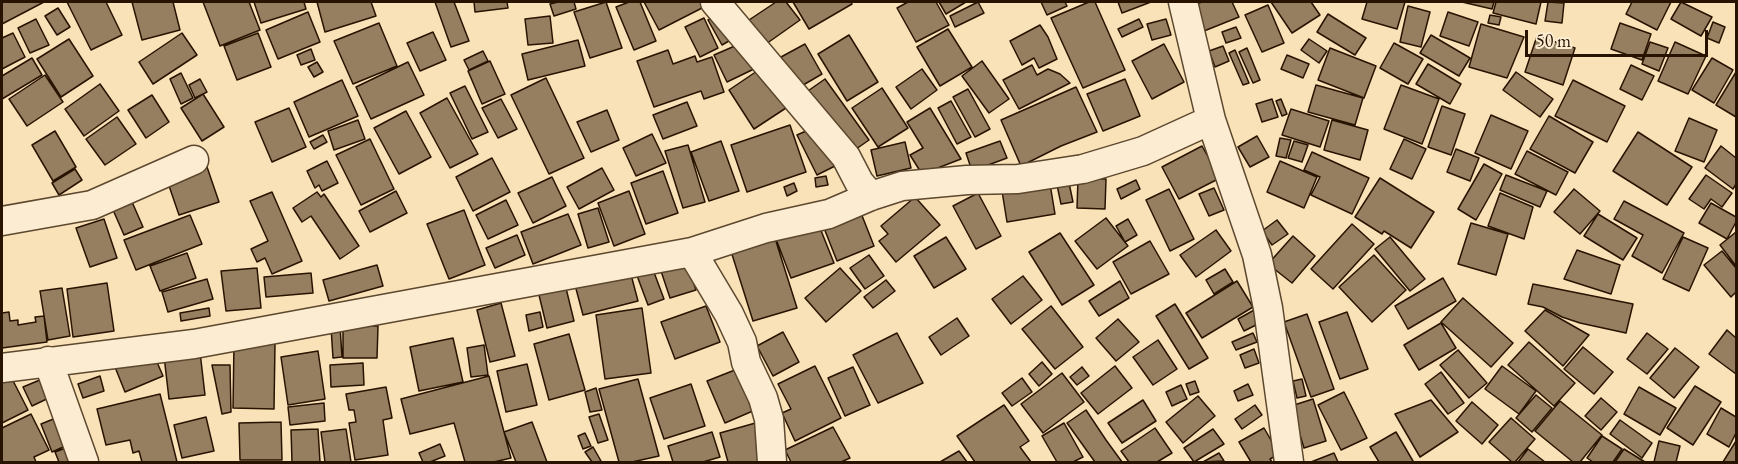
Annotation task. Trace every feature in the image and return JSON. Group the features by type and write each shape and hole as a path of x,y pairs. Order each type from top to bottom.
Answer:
{"street":[{"path":"715,2 846,157 871,196"},
{"path":"1183,2 1211,120 1257,255 1268,308 1289,462"},
{"path":"2,368 194,344 692,252 766,228 830,214 871,196 902,186 968,180 1017,179 1083,169 1143,151 1211,120"},
{"path":"2,221 92,205 194,160"},
{"path":"692,252 729,314 742,342 746,362 763,398 769,419 772,462"},
{"path":"48,361 84,462"}],"building":[{"path":"2,2 44,2 2,24"},
{"path":"67,2 106,2 122,35 91,50"},
{"path":"132,2 173,2 180,30 142,40"},
{"path":"203,2 249,2 260,30 220,46"},
{"path":"254,2 304,2 306,9 261,23"},
{"path":"317,2 371,2 376,16 325,32"},
{"path":"435,2 454,2 469,41 451,47"},
{"path":"474,2 507,2 508,8 475,12"},
{"path":"574,2 576,9 554,16 550,4"},
{"path":"606,2 622,48 590,58 574,12"},
{"path":"629,2 640,2 656,41 634,50 616,7"},
{"path":"644,2 701,2 704,7 659,30"},
{"path":"776,2 786,2 800,20 766,44 749,20"},
{"path":"793,2 851,2 852,4 809,29"},
{"path":"908,2 936,2 949,25 916,42 897,8"},
{"path":"939,2 966,2 946,14"},
{"path":"978,2 984,13 955,27 950,16"},
{"path":"1041,2 1065,2 1067,6 1047,15"},
{"path":"1089,2 1095,2 1125,70 1083,88 1051,18"},
{"path":"1118,2 1151,2 1122,13"},
{"path":"1202,2 1232,2 1239,17 1204,31 1193,5"},
{"path":"1271,2 1311,2 1320,15 1292,33"},
{"path":"1367,2 1405,2 1397,29 1362,19"},
{"path":"1462,2 1494,2 1492,9"},
{"path":"1496,2 1541,2 1536,24 1493,13"},
{"path":"1548,2 1564,3 1562,23 1545,21"},
{"path":"1632,2 1671,2 1657,30 1626,14"},
{"path":"1681,2 1712,17 1701,36 1671,19"},
{"path":"1268,5 1284,43 1262,52 1245,15"},
{"path":"1408,6 1430,12 1421,47 1400,42"},
{"path":"58,8 70,27 57,35 45,16"},
{"path":"308,12 320,42 278,59 266,30"},
{"path":"722,12 736,37 722,45 708,20"},
{"path":"1448,12 1478,22 1469,46 1440,36"},
{"path":"1328,14 1366,38 1355,55 1317,32"},
{"path":"1490,15 1501,17 1499,25 1488,23"},
{"path":"550,16 553,43 528,45 525,19"},
{"path":"704,18 718,48 700,57 685,27"},
{"path":"36,19 49,45 30,53 18,28"},
{"path":"1139,19 1143,27 1122,37 1118,29"},
{"path":"1166,19 1171,35 1152,40 1147,24"},
{"path":"1713,22 1725,27 1719,43 1707,38"},
{"path":"379,23 397,66 353,84 334,41"},
{"path":"1620,23 1651,34 1642,60 1611,49"},
{"path":"1481,24 1524,37 1507,78 1469,67"},
{"path":"1040,25 1057,59 1039,68 1034,58 1022,65 1010,41"},
{"path":"1236,27 1241,38 1226,43 1222,32"},
{"path":"948,29 972,67 940,86 917,47"},
{"path":"433,32 446,60 420,71 407,43"},
{"path":"13,33 25,57 2,69 2,38"},
{"path":"182,33 197,55 153,84 139,62"},
{"path":"258,33 271,67 237,80 224,46"},
{"path":"849,35 878,82 847,101 818,54"},
{"path":"1431,35 1470,58 1459,76 1420,53"},
{"path":"1537,36 1575,48 1563,85 1525,72"},
{"path":"69,39 93,76 61,97 37,59"},
{"path":"1309,39 1327,51 1319,63 1301,50"},
{"path":"578,40 585,66 528,80 522,54"},
{"path":"744,42 756,68 727,82 714,55"},
{"path":"1650,42 1668,48 1659,71 1642,64"},
{"path":"1675,42 1706,56 1688,94 1658,81"},
{"path":"1394,43 1423,59 1408,84 1380,68"},
{"path":"805,44 822,74 798,88 781,57"},
{"path":"1164,44 1184,82 1152,99 1132,61"},
{"path":"1223,46 1229,61 1215,67 1209,51"},
{"path":"1247,48 1260,80 1253,83 1239,52"},
{"path":"1330,48 1376,66 1364,98 1318,80"},
{"path":"311,49 315,60 301,65 297,55"},
{"path":"668,50 673,64 695,56 697,62 712,57 724,92 704,99 701,91 654,107 637,61"},
{"path":"1235,50 1249,83 1243,85 1229,53"},
{"path":"483,51 488,61 469,70 464,60"},
{"path":"1287,55 1309,64 1303,78 1281,69"},
{"path":"32,58 42,75 2,99 2,76"},
{"path":"1712,58 1733,70 1714,103 1692,90"},
{"path":"490,61 505,94 482,104 468,71"},
{"path":"982,61 1009,99 989,113 962,76"},
{"path":"317,62 323,72 314,77 308,67"},
{"path":"408,62 424,95 371,119 356,87"},
{"path":"1428,64 1461,84 1450,104 1416,84"},
{"path":"1032,65 1037,75 1048,69 1060,74 1070,83 1019,109 1003,80"},
{"path":"1631,65 1654,76 1642,100 1620,89"},
{"path":"763,67 789,106 754,129 729,90"},
{"path":"922,69 937,90 911,109 896,87"},
{"path":"1516,72 1553,99 1540,117 1503,90"},
{"path":"1736,72 1736,117 1716,105"},
{"path":"181,73 193,98 181,104 170,79"},
{"path":"45,75 63,102 27,126 9,99"},
{"path":"546,78 584,158 549,174 511,95"},
{"path":"200,79 207,92 195,98 189,85"},
{"path":"825,79 869,140 849,154 805,93"},
{"path":"1125,79 1140,116 1103,131 1087,94"},
{"path":"342,80 358,116 309,137 294,102"},
{"path":"1573,80 1625,106 1607,142 1555,116"},
{"path":"100,84 119,111 84,136 65,109"},
{"path":"1316,85 1363,98 1355,125 1308,112"},
{"path":"1401,85 1439,99 1422,144 1384,129"},
{"path":"465,86 488,132 472,139 450,93"},
{"path":"1076,87 1097,132 1061,146 1021,166 1001,120"},
{"path":"882,88 908,128 878,147 852,108"},
{"path":"968,89 990,129 975,137 953,97"},
{"path":"203,94 224,127 202,141 181,108"},
{"path":"152,95 169,122 146,138 128,110"},
{"path":"447,98 478,154 450,168 420,113"},
{"path":"501,99 517,129 498,138 482,108"},
{"path":"1272,99 1278,117 1262,122 1256,104"},
{"path":"1281,99 1287,114 1282,116 1276,101"},
{"path":"951,101 971,137 957,144 938,108"},
{"path":"687,102 697,126 663,139 653,115"},
{"path":"1442,106 1465,114 1451,155 1428,147"},
{"path":"289,108 306,147 272,162 255,122"},
{"path":"930,108 961,159 922,174 910,155 923,148 907,122"},
{"path":"1291,109 1329,121 1320,147 1282,135"},
{"path":"607,110 619,140 591,152 577,122"},
{"path":"406,111 431,157 399,174 374,128"},
{"path":"1491,115 1528,131 1511,169 1475,153"},
{"path":"1549,116 1593,142 1575,173 1530,149"},
{"path":"117,117 136,144 105,165 86,139"},
{"path":"1689,118 1717,130 1704,162 1675,151"},
{"path":"358,120 365,139 334,150 328,131"},
{"path":"1332,120 1368,130 1360,160 1324,150"},
{"path":"790,125 806,172 747,192 731,145"},
{"path":"813,128 841,163 817,175 797,135"},
{"path":"55,131 76,167 53,181 32,145"},
{"path":"1638,132 1692,167 1667,205 1613,171"},
{"path":"652,134 666,163 636,176 623,148"},
{"path":"323,135 327,142 314,149 310,142"},
{"path":"1257,136 1269,157 1250,167 1238,147"},
{"path":"1280,138 1291,140 1286,158 1276,156"},
{"path":"370,139 394,189 361,205 336,155"},
{"path":"1404,139 1426,149 1412,179 1390,169"},
{"path":"721,141 739,191 709,201 691,152"},
{"path":"1000,141 1007,158 972,171 966,153"},
{"path":"1294,141 1308,145 1302,162 1288,158"},
{"path":"905,142 911,168 877,176 871,150"},
{"path":"688,145 705,202 683,208 665,151"},
{"path":"1202,146 1220,178 1179,199 1162,167"},
{"path":"1721,146 1736,158 1736,184 1733,189 1705,168"},
{"path":"1456,149 1479,158 1470,181 1447,172"},
{"path":"1527,151 1568,172 1556,195 1515,174"},
{"path":"1312,152 1369,178 1352,214 1311,195 1320,177 1304,170"},
{"path":"492,158 510,192 473,211 456,177"},
{"path":"327,161 338,183 322,191 319,185 315,188 307,171"},
{"path":"1280,161 1317,177 1304,208 1267,192"},
{"path":"206,164 219,202 179,215 166,177"},
{"path":"1484,164 1502,174 1476,220 1458,209"},
{"path":"602,168 614,190 579,209 567,187"},
{"path":"75,169 82,180 59,195 52,183"},
{"path":"663,171 678,213 646,224 631,183"},
{"path":"1506,175 1547,191 1540,207 1500,190"},
{"path":"1706,175 1732,193 1722,207 1711,199 1704,209 1689,199"},
{"path":"826,176 828,185 816,187 815,178"},
{"path":"552,177 566,206 533,223 518,193"},
{"path":"1078,178 1106,179 1105,209 1077,208"},
{"path":"1380,178 1434,212 1411,248 1355,217"},
{"path":"1136,180 1140,189 1121,199 1117,189"},
{"path":"794,183 797,191 787,196 784,187"},
{"path":"1069,183 1073,202 1061,204 1057,185"},
{"path":"1050,184 1055,214 1007,222 1002,191"},
{"path":"1214,188 1224,210 1209,216 1199,194"},
{"path":"1169,189 1194,239 1170,251 1146,200"},
{"path":"1574,189 1600,211 1580,234 1554,212"},
{"path":"396,191 407,213 370,232 359,211"},
{"path":"629,191 645,234 614,246 598,203"},
{"path":"272,192 302,261 272,274 265,258 257,262 251,249 268,241 250,201"},
{"path":"317,192 321,197 324,194 359,246 340,259 311,216 302,222 293,208"},
{"path":"978,193 1001,236 976,249 953,206"},
{"path":"1500,193 1533,207 1524,239 1488,226"},
{"path":"129,195 143,227 124,235 110,203"},
{"path":"915,197 940,225 896,262 879,241 888,234 881,226"},
{"path":"506,200 518,225 488,239 476,215"},
{"path":"1624,201 1684,233 1662,273 1632,256 1643,235 1614,219"},
{"path":"1711,203 1736,217 1736,222 1727,239 1699,223"},
{"path":"598,208 609,242 588,248 578,214"},
{"path":"859,208 874,246 837,261 822,223"},
{"path":"464,210 485,265 449,279 427,224"},
{"path":"568,214 581,245 533,264 521,232"},
{"path":"1598,214 1637,238 1623,260 1584,236"},
{"path":"190,215 202,244 136,270 124,240"},
{"path":"1106,218 1128,246 1097,269 1075,241"},
{"path":"104,219 117,258 90,267 76,228"},
{"path":"1128,219 1137,235 1125,242 1116,226"},
{"path":"1277,220 1288,234 1272,245 1262,231"},
{"path":"818,223 834,263 791,278 776,239"},
{"path":"1471,223 1508,234 1496,275 1458,264"},
{"path":"1352,224 1374,244 1333,289 1311,269"},
{"path":"1216,230 1231,251 1196,277 1180,255"},
{"path":"1736,232 1736,266 1720,245"},
{"path":"1060,233 1094,285 1062,305 1029,252"},
{"path":"517,235 525,255 495,268 486,248"},
{"path":"774,235 797,308 753,321 730,248"},
{"path":"1293,236 1315,256 1292,283 1268,264"},
{"path":"946,237 966,269 934,288 914,256"},
{"path":"1390,237 1425,279 1410,291 1375,249"},
{"path":"1683,237 1708,248 1689,291 1663,279"},
{"path":"1150,241 1169,274 1131,294 1113,262"},
{"path":"1577,250 1620,265 1611,294 1564,279"},
{"path":"1722,251 1736,268 1736,292 1731,297 1704,265"},
{"path":"187,253 196,278 160,291 150,266"},
{"path":"869,255 884,276 865,289 850,268"},
{"path":"1374,255 1406,290 1372,322 1339,287"},
{"path":"686,259 696,290 670,298 660,268"},
{"path":"377,265 383,286 329,301 323,280"},
{"path":"652,267 664,299 648,305 636,273"},
{"path":"257,268 261,308 226,311 221,271"},
{"path":"840,268 861,291 826,322 805,298"},
{"path":"1225,269 1233,282 1214,294 1206,280"},
{"path":"630,271 638,301 583,315 575,285"},
{"path":"311,273 313,293 266,297 264,277"},
{"path":"1023,276 1042,300 1011,324 992,299"},
{"path":"1443,278 1456,301 1408,329 1395,306"},
{"path":"207,279 213,299 168,312 162,292"},
{"path":"886,280 895,291 873,308 864,297"},
{"path":"1120,281 1129,298 1099,316 1089,301"},
{"path":"1237,281 1253,307 1202,338 1186,313"},
{"path":"107,283 114,331 73,337 67,289"},
{"path":"565,284 574,321 547,328 538,291"},
{"path":"1533,284 1633,304 1626,333 1580,323 1543,307 1528,304"},
{"path":"62,288 70,336 48,340 40,291"},
{"path":"1463,298 1513,343 1491,367 1441,322"},
{"path":"501,303 515,356 490,362 477,310"},
{"path":"1175,304 1208,358 1189,369 1156,316"},
{"path":"706,306 720,342 675,359 661,322"},
{"path":"1051,306 1083,347 1055,369 1022,329"},
{"path":"209,308 210,316 181,321 180,313"},
{"path":"642,308 651,373 605,379 596,315"},
{"path":"1256,309 1262,322 1244,331 1238,319"},
{"path":"1545,310 1589,335 1563,366 1525,331"},
{"path":"9,312 10,321 18,320 18,325 36,322 35,317 44,316 47,342 2,348 2,313"},
{"path":"540,312 543,327 529,331 526,315"},
{"path":"1347,312 1368,369 1340,379 1319,322"},
{"path":"1307,314 1334,389 1311,397 1284,322"},
{"path":"957,318 969,336 941,355 929,337"},
{"path":"1118,319 1139,342 1116,361 1096,338"},
{"path":"1441,323 1456,348 1419,370 1404,345"},
{"path":"340,326 342,357 333,358 331,327"},
{"path":"343,326 378,326 377,358 343,358"},
{"path":"1727,330 1736,338 1736,374 1709,354"},
{"path":"783,332 799,362 773,376 757,346"},
{"path":"897,333 923,383 878,403 853,355"},
{"path":"1253,333 1257,342 1236,350 1232,342"},
{"path":"1647,333 1668,349 1647,374 1627,359"},
{"path":"569,334 585,390 549,400 534,344"},
{"path":"453,338 463,382 419,391 410,347"},
{"path":"1158,340 1177,369 1153,385 1133,357"},
{"path":"1529,342 1575,383 1554,406 1508,365"},
{"path":"234,343 275,343 274,409 233,408"},
{"path":"484,345 488,375 471,377 467,348"},
{"path":"1583,347 1613,372 1594,394 1564,369"},
{"path":"1675,348 1699,367 1674,398 1650,378"},
{"path":"1254,349 1259,363 1245,368 1240,355"},
{"path":"1458,350 1487,383 1469,398 1440,365"},
{"path":"318,351 325,399 288,405 281,357"},
{"path":"200,352 205,395 169,399 164,356"},
{"path":"153,353 163,376 125,392 115,367"},
{"path":"1042,362 1052,374 1039,386 1029,374"},
{"path":"363,363 364,385 331,387 330,365"},
{"path":"527,364 537,405 506,412 497,371"},
{"path":"212,365 230,365 231,412 222,414"},
{"path":"745,366 762,407 725,423 707,381"},
{"path":"815,366 841,418 795,441 782,413 791,409 778,384"},
{"path":"1115,366 1132,388 1098,414 1081,393"},
{"path":"1502,366 1536,391 1519,414 1485,389"},
{"path":"853,367 870,405 845,416 828,378"},
{"path":"1082,367 1089,376 1077,385 1070,377"},
{"path":"7,369 28,410 2,423 2,371"},
{"path":"1441,372 1464,403 1448,414 1425,384"},
{"path":"1062,373 1084,402 1043,433 1021,404"},
{"path":"100,376 104,391 83,398 78,384"},
{"path":"489,376 511,458 494,462 465,462 454,423 410,434 401,399"},
{"path":"47,377 55,395 32,406 23,387"},
{"path":"1022,378 1032,392 1012,406 1002,393"},
{"path":"638,379 659,456 632,462 619,462 599,389"},
{"path":"1302,379 1306,396 1297,398 1293,381"},
{"path":"1195,381 1199,392 1190,395 1186,384"},
{"path":"691,384 705,426 664,439 650,398"},
{"path":"1248,384 1253,395 1238,401 1234,391"},
{"path":"1181,385 1187,399 1172,406 1166,392"},
{"path":"1695,386 1721,402 1693,445 1667,428"},
{"path":"386,387 392,418 383,420 388,455 355,460 349,423 356,422 354,410 349,410 346,394"},
{"path":"1639,387 1676,408 1660,435 1624,414"},
{"path":"596,388 602,410 590,412 585,392"},
{"path":"1344,392 1367,438 1341,450 1318,405"},
{"path":"160,394 177,462 142,462 139,451 133,453 130,440 106,445 97,409"},
{"path":"1536,395 1552,408 1532,432 1516,418"},
{"path":"1198,396 1215,416 1183,443 1166,422"},
{"path":"1601,398 1617,412 1601,430 1585,416"},
{"path":"1313,399 1326,441 1304,448 1291,406"},
{"path":"1143,400 1156,421 1122,443 1108,423"},
{"path":"1431,400 1458,432 1420,457 1395,414"},
{"path":"1560,401 1602,435 1580,462 1573,462 1535,431"},
{"path":"1472,402 1498,425 1482,444 1456,421"},
{"path":"324,403 325,421 290,425 288,407"},
{"path":"1004,405 1029,441 1020,447 1031,462 975,462 957,436"},
{"path":"1255,405 1262,415 1242,429 1235,419"},
{"path":"1721,408 1736,417 1736,433 1729,447 1707,434"},
{"path":"1086,410 1122,462 1095,462 1067,423"},
{"path":"31,414 49,450 34,457 36,462 2,462 2,428"},
{"path":"599,414 608,440 598,443 589,417"},
{"path":"61,416 72,443 52,452 41,424"},
{"path":"206,417 214,451 182,458 174,425"},
{"path":"1511,418 1535,439 1515,462 1512,462 1489,442"},
{"path":"1620,420 1652,443 1642,458 1610,434"},
{"path":"281,422 282,460 240,460 239,423"},
{"path":"532,422 547,462 516,462 504,432"},
{"path":"759,422 770,462 728,462 720,433"},
{"path":"1064,423 1083,457 1073,462 1057,462 1042,436"},
{"path":"833,427 850,458 841,462 791,462 785,450"},
{"path":"1155,428 1172,453 1157,462 1129,462 1121,451"},
{"path":"1264,428 1279,454 1270,459 1272,462 1251,462 1239,442"},
{"path":"318,429 320,462 292,462 291,430"},
{"path":"346,429 351,462 325,462 321,432"},
{"path":"1213,429 1224,444 1194,462 1184,448"},
{"path":"712,432 720,457 703,462 673,462 668,446"},
{"path":"1396,432 1413,462 1379,462 1370,447"},
{"path":"585,433 591,446 583,449 578,436"},
{"path":"1602,436 1622,449 1613,462 1593,462 1587,458"},
{"path":"1659,441 1680,446 1676,462 1654,462"},
{"path":"1736,441 1736,462 1723,462"},
{"path":"440,444 445,456 430,462 423,462 419,453"},
{"path":"71,446 77,462 59,462 55,452"},
{"path":"593,447 601,461 592,462 585,452"},
{"path":"1528,449 1545,462 1518,462"},
{"path":"1624,449 1645,462 1615,462"},
{"path":"959,451 967,462 940,462"},
{"path":"1219,453 1224,461 1203,462"},
{"path":"1334,453 1338,462 1311,462"}]}
